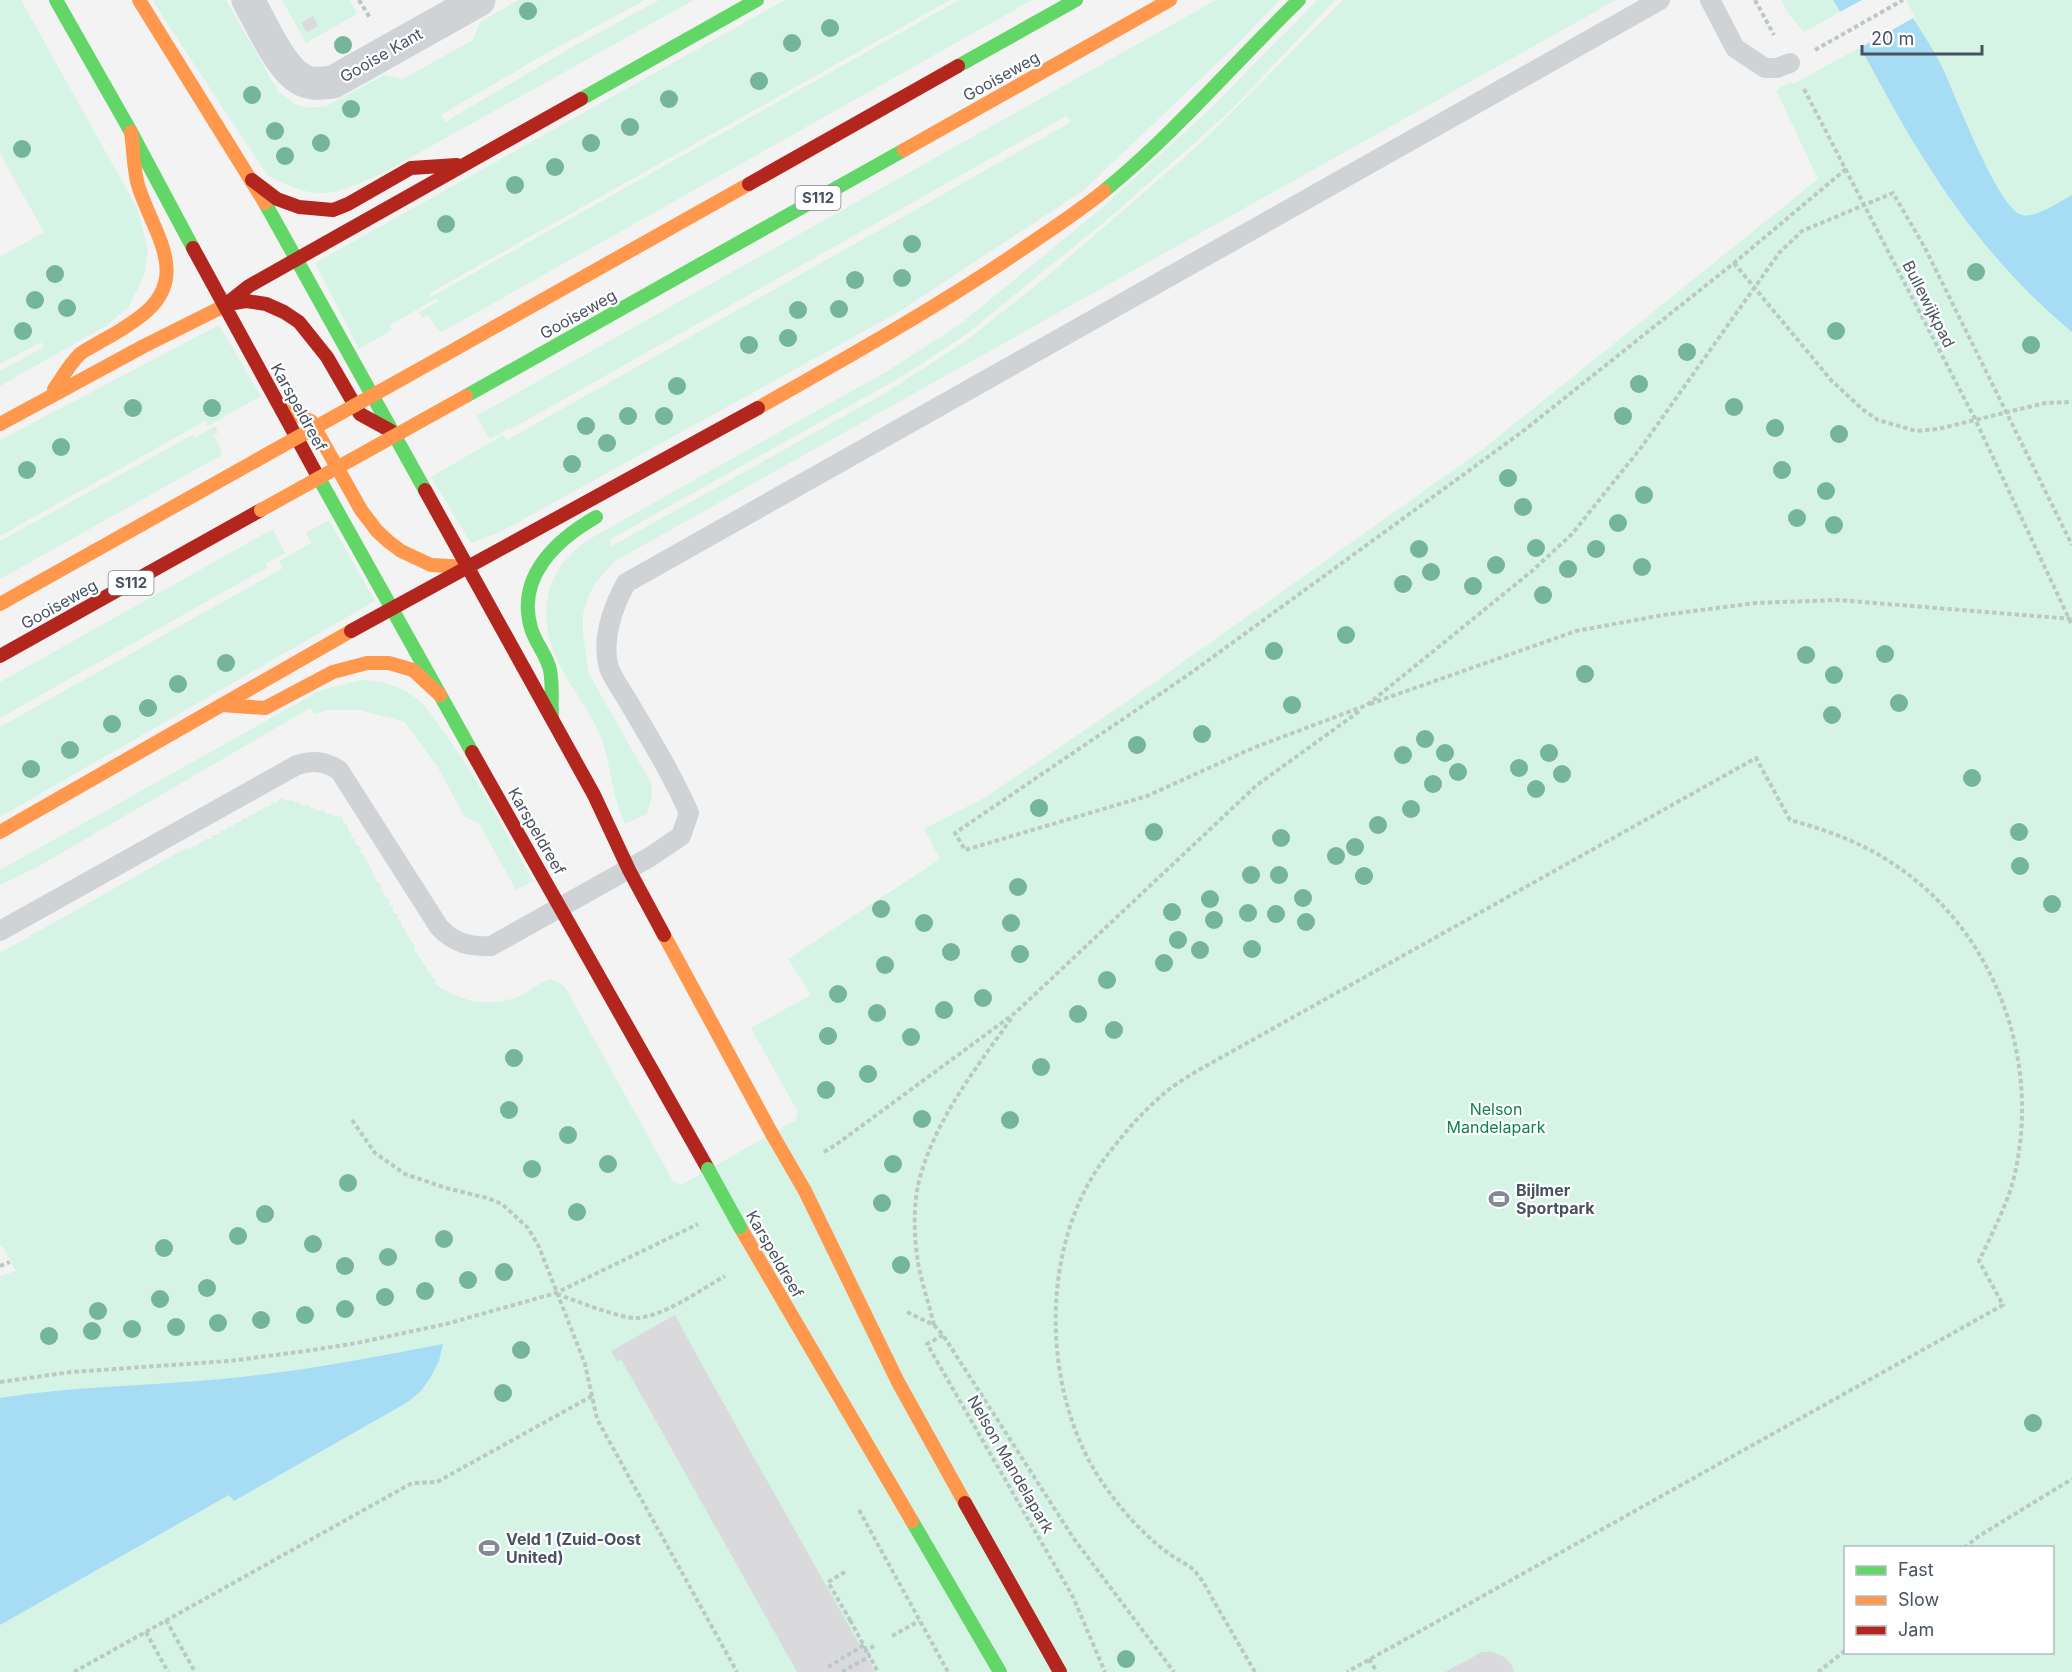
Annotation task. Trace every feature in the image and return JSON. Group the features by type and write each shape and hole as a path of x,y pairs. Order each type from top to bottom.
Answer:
{"main road":[{"name":"Karspeldreef","path":"56,0 131,132 281,410 740,1227 1000,1672"},
{"path":"139,0 252,180 552,717 594,795 628,870 805,1191 898,1382 1060,1672"},
{"path":"0,424 225,305 249,286 758,0"},
{"name":"Gooiseweg","path":"0,604 1076,0"},
{"name":"Gooiseweg","path":"0,656 1170,0"},
{"path":"0,832 392,608 711,434 916,318 1036,242 1128,171 1177,125 1299,0"},
{"path":"47,398 79,355 129,325 149,310 158,301 163,288 167,260 159,232 139,190 131,132"},
{"path":"252,180 277,199 299,207 333,210 348,204 411,168 465,165"},
{"path":"225,305 246,301 266,304 299,322 327,357 360,414 392,431"},
{"path":"281,410 311,421 361,510 389,542 401,551 431,565 468,567"},
{"path":"694,460 711,434"},
{"path":"552,717 550,669 534,638 530,624 528,611 531,581 535,570 555,546 579,525 609,510"},
{"path":"221,705 264,708 333,672 367,663 389,663 413,670 440,695"}],"street":[{"name":"Gooise Kant","path":"248,0 287,68 305,81 319,84 333,82 479,0"}],"lane":[{"path":"0,931 297,765 308,761 321,761 339,770 439,927 458,943 474,947 491,946 628,870 681,837 689,813 679,789 609,667 607,643 610,620 616,601 626,584 1660,0"},
{"path":"1710,0 1735,48 1766,68 1778,68 1790,63"}],"path":[{"name":"Bullewijkpad","path":"1755,0 1865,205 1975,419 2072,625"},
{"path":"1826,44 1904,0"},
{"path":"1846,169 1734,263 1522,432 1188,675 955,833 964,850 1147,796 1253,748 1576,631 1663,615 1743,604 1838,600 2071,619"},
{"path":"817,1155 837,1144 1015,1012 1257,785 1367,705 1532,571 1572,534 1640,449 1779,254 1802,231 1893,193 1925,248 2072,545"},
{"path":"1734,263 1831,380 1862,409 1878,420 1916,431 1938,429 2045,403 2072,402"},
{"path":"1255,1672 1196,1572 1168,1553 1118,1505 1097,1474 1082,1445 1067,1406 1058,1364 1055,1318 1057,1284 1069,1230 1083,1195 1104,1159 1139,1119 1167,1091 1197,1071 1756,758 1790,820 1822,829 1863,846 1895,865 1930,892 1958,923 2000,993 2017,1050 2023,1107 2015,1174 2000,1216 1978,1262 2003,1305 1347,1672"},
{"path":"934,1325 918,1263 915,1217 918,1183 929,1150 964,1084 1015,1012"},
{"path":"352,1120 375,1153 405,1174 502,1204 528,1228 539,1247 585,1364 597,1419 737,1672"},
{"path":"0,1382 71,1372 229,1360 327,1348 446,1324 556,1293 706,1219"},
{"path":"0,1266 10,1262"},
{"path":"556,1293 587,1305 635,1318 657,1314 710,1285"},
{"path":"905,1311 934,1325 943,1335 1074,1539 1174,1672"},
{"name":"Nelson Mandelapark","path":"943,1335 927,1344 1073,1597 1105,1672"},
{"path":"74,1672 412,1483 437,1482 592,1396"},
{"path":"1966,1546 1978,1536 2072,1479"},
{"path":"876,1545 948,1672"},
{"path":"845,1572 828,1582 878,1672"},
{"path":"166,1620 195,1672"},
{"path":"892,1636 919,1621"},
{"path":"146,1632 168,1672"},
{"path":"828,1667 864,1646"},
{"path":"864,1652 874,1646"},
{"path":"1818,1672 1844,1651"},
{"path":"842,1672 870,1656"},
{"path":"1369,1659 1377,1672"}],"green space":[{"path":"0,0 21,0 138,210 148,251 144,276 128,308 104,327 0,386 0,371 44,347 41,342 0,364 0,257 44,232 0,154"},
{"path":"152,0 226,0 278,91 295,104 309,108 326,106 384,75 403,79 473,40 480,22 518,0 645,0 538,58 441,115 445,122 569,49 659,0 694,0 381,174 349,187 324,193 299,189 267,175"},
{"path":"282,0 350,0 357,14 306,43"},
{"path":"785,0 950,0 430,293 431,297 959,0 1032,0 442,332 438,330 428,315 422,318 419,312 439,301 437,298 390,325 392,330 359,349 315,263"},
{"path":"1216,0 1280,0 1084,190 897,313 502,531 471,543 431,477 503,435 507,440 1071,122 1066,116 511,429 490,439 476,416"},
{"path":"1317,0 1335,0 1232,109 1108,219 964,336 901,377 609,540 612,546 887,392 967,340 1045,278 1202,142 1343,0 1616,0 615,561 595,583 588,597 583,615 583,634 589,674 651,783 652,796 647,814 625,824 617,804 602,740 559,664 552,646 546,612 553,580 561,565 588,540 889,370 959,325 1103,207 1211,108"},
{"path":"1781,0 1833,0 1840,12 1804,32 1790,16"},
{"name":"Nelson Mandelapark","path":"1902,0 2072,0 2072,1672 0,1672 0,1276 16,1271 0,1245 0,953 186,848 188,850 205,839 212,839 212,835 219,835 220,831 226,830 229,826 232,827 244,818 248,819 249,815 256,814 258,810 269,807 281,798 299,802 303,806 308,805 311,809 314,807 317,811 323,810 335,817 343,817 343,822 348,826 352,838 355,839 355,844 361,848 359,851 365,856 364,859 369,863 369,868 376,876 376,881 381,885 380,889 389,899 389,905 393,906 393,912 398,915 397,918 406,930 406,935 415,945 414,950 427,967 426,971 437,980 434,983 455,995 478,1002 512,999 549,980 556,981 565,987 673,1181 683,1184 796,1120 798,1112 751,1028 811,995 788,959 940,859 924,829 986,797 1135,696 1483,449 1818,179 1776,90 1791,82 1793,84 1912,19"},
{"path":"219,325 261,396 208,426 205,421 0,536 0,440"},
{"path":"215,426 218,433 214,435 222,452 220,456 0,579 0,541 194,434 194,438"},
{"path":"329,520 375,601 0,817 0,727 283,568 279,561 311,543 306,533"},
{"path":"273,529 285,553 265,564 268,567 0,718 0,682"},
{"path":"361,680 376,681 398,687 411,694 428,710 479,786 533,881 516,890 480,825 464,816 437,766 405,722 360,710 328,710 314,714 310,708 39,866 0,885 0,870 321,690"}],"water":[{"path":"1833,0 1902,0 1938,58 1978,149 2001,193 2012,208 2027,216 2047,209 2072,195 2072,332 2010,273 1956,207 1912,140"},
{"path":"443,1344 439,1361 430,1378 421,1391 408,1402 234,1501 229,1495 0,1625 0,1398 55,1391 278,1373"}],"pier":[{"path":"1862,0 1906,0 1915,17 1858,49 1838,13"}],"building":[{"path":"313,16 318,26 307,32 301,23"},
{"path":"675,1315 875,1672 797,1672 621,1359 617,1362 611,1351"},
{"path":"1482,1652 1493,1652 1506,1658 1514,1672 1445,1672"}],"traffic: fast":[{"path":"56,0 131,132 193,248"},
{"path":"581,99 757,0"},
{"path":"958,66 1076,0"},
{"path":"1104,191 1180,122 1299,0"},
{"path":"466,396 904,150"},
{"path":"265,203 425,490"},
{"path":"316,473 472,752"},
{"path":"552,717 550,670 531,628 528,610 529,592 534,577 554,549 581,526 596,517"},
{"path":"708,1169 740,1227"},
{"path":"912,1521 1000,1672"}],"traffic: slow":[{"path":"139,0 265,203"},
{"path":"904,150 1170,0"},
{"path":"54,389 79,355 141,316 156,302 164,287 167,271 165,256 138,184 131,132"},
{"path":"443,356 749,184"},
{"path":"758,408 890,333 986,273 1104,191"},
{"path":"0,424 144,346 228,304"},
{"path":"239,470 443,356"},
{"path":"261,510 466,396"},
{"path":"281,409 311,421 361,510 389,542 401,551 431,565 468,567"},
{"path":"0,604 239,470"},
{"path":"0,832 351,631"},
{"path":"221,705 265,708 333,672 367,663 389,663 413,670 440,695"},
{"path":"664,935 772,1134"},
{"path":"772,1134 805,1191"},
{"path":"805,1191 898,1382 965,1503"},
{"path":"740,1227 912,1521"}],"traffic: jam":[{"path":"749,184 958,66"},
{"path":"225,305 249,286 581,99"},
{"path":"252,180 277,199 299,207 333,210 348,204 411,168 457,165"},
{"path":"193,248 316,473"},
{"path":"228,304 246,301 266,304 299,322 327,357 360,414 391,431"},
{"path":"351,631 758,408"},
{"path":"425,490 594,795 629,870 664,935"},
{"path":"0,656 261,510"},
{"path":"472,752 708,1169"},
{"path":"965,1503 1060,1672"}],"place":[{"name":"Bijlmer Sportpark","path":"1499,1199"},
{"name":"Veld 1 (Zuid-Oost United)","path":"489,1548"}]}
